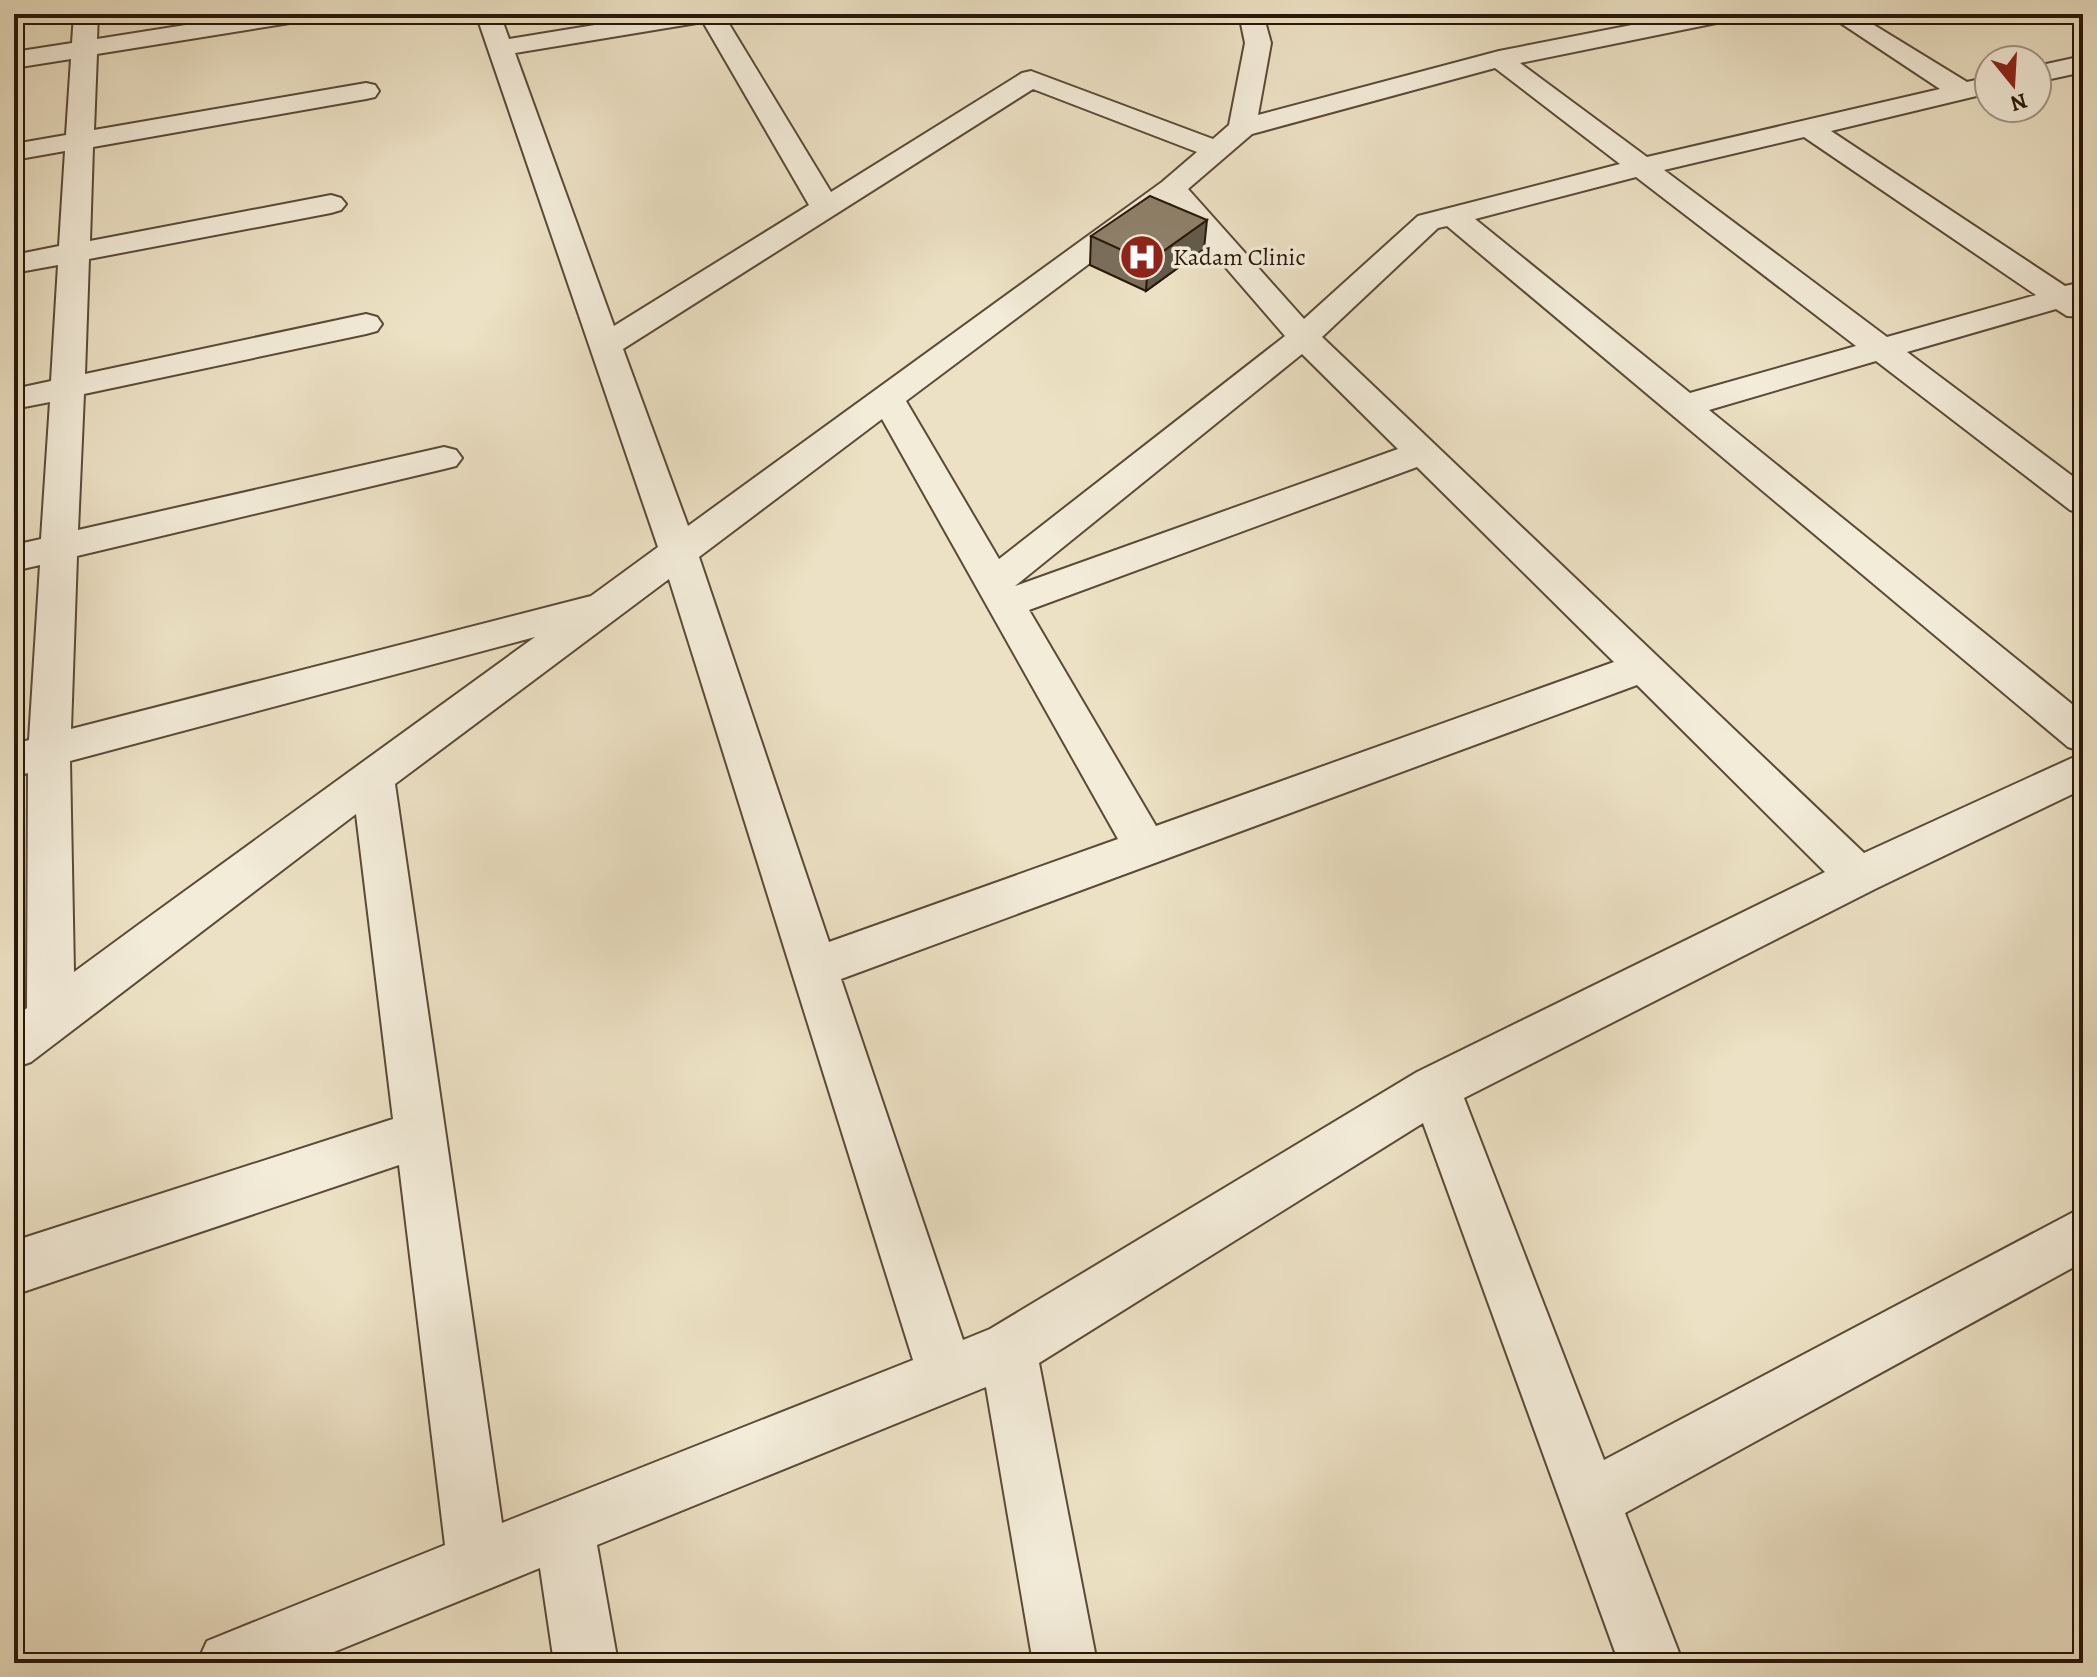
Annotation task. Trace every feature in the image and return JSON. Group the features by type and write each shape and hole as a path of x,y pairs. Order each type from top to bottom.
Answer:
{"street":[{"path":"14,60 85,32 302,14"},
{"path":"825,207 710,14 494,31 679,553 946,1375"},
{"path":"1229,138 1258,43 1251,14"},
{"path":"14,1046 1172,188 1229,138 1499,59 1657,20 1726,14"},
{"path":"1839,14 1973,87"},
{"path":"51,1018 32,756 60,547 85,32"},
{"path":"1499,59 2083,502"},
{"path":"2053,71 2083,64"},
{"path":"606,345 1031,79 1229,138"},
{"path":"1000,594 1303,337 1428,222 1642,167 1973,88"},
{"path":"14,152 366,91"},
{"path":"1807,127 2075,300"},
{"path":"1172,188 1303,337 1859,876"},
{"path":"14,264 331,204"},
{"path":"1453,216 2083,736"},
{"path":"1684,406 1882,349 2075,300"},
{"path":"14,399 366,324"},
{"path":"888,400 1146,848"},
{"path":"1000,594 1422,453"},
{"path":"14,558 444,458"},
{"path":"32,756 611,603"},
{"path":"814,968 1644,667"},
{"path":"229,1663 1008,1350 1435,1088 1859,876 2083,770"},
{"path":"373,778 478,1564"},
{"path":"1435,1088 1651,1663"},
{"path":"14,1268 420,1134"},
{"path":"1590,1500 2083,1233"},
{"path":"1008,1350 1065,1663"},
{"path":"564,1529 586,1663"}],"building":[{"path":"1150,196 1207,220 1148,262 1091,236"}],"place":[{"name":"Kadam Clinic","path":"1142,257"}]}
